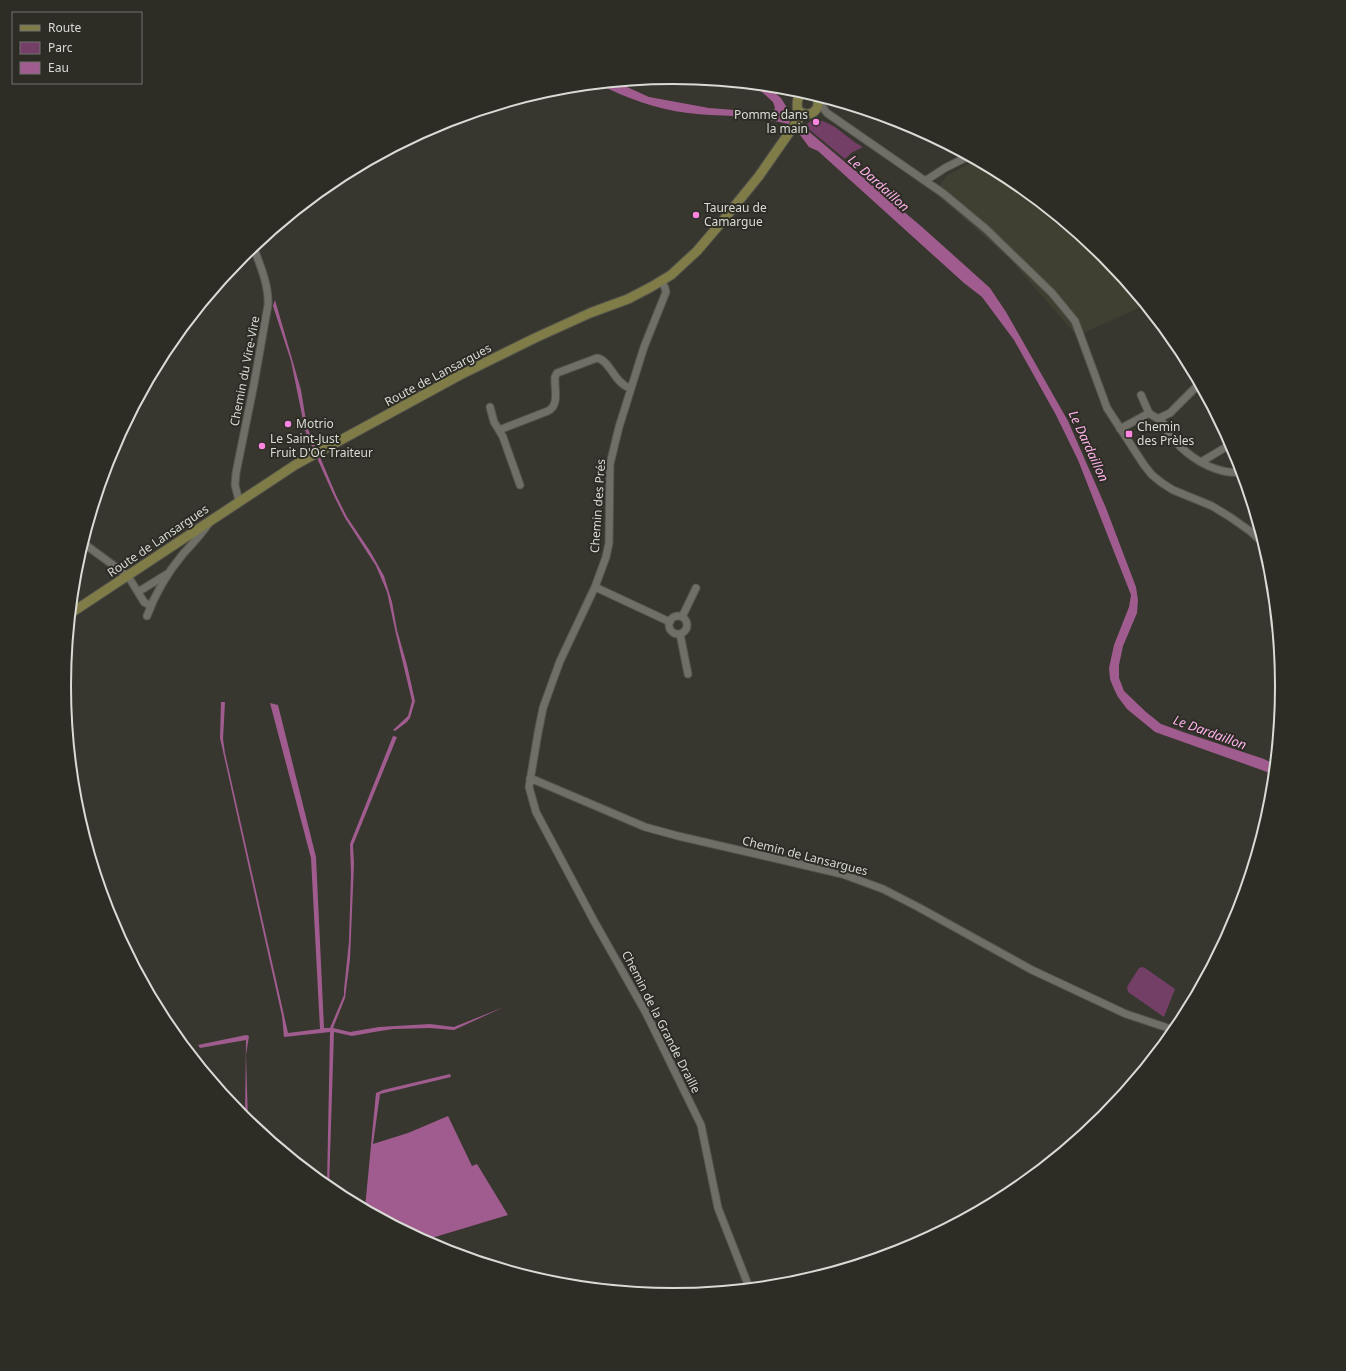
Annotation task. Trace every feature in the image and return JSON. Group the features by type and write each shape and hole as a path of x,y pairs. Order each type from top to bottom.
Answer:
{"main road":[{"path":"799,97 796,104 801,115 816,111 818,108 817,101"},
{"name":"Route de Lansargues","path":"76,610 295,465 460,375 590,313 628,299 682,266 697,251 759,176 801,115"}],"street":[{"path":"820,102 827,113 944,194 986,229 1066,308 1075,321 1107,408 1144,466 1152,475 1173,490 1212,506 1255,536"},
{"path":"816,111 827,113"},
{"path":"924,181 964,159"},
{"name":"Chemin du Vire-Vire","path":"239,501 235,485 236,473 268,305 263,275 255,252"},
{"name":"Chemin des Prés","path":"530,778 543,708 560,661 595,586 606,557 609,543 610,464 630,388 651,328 666,292 661,280"},
{"path":"499,430 552,409 555,402 555,377 557,373 594,358 602,360 619,381 623,385 630,388"},
{"path":"1158,418 1170,413 1195,388"},
{"path":"1141,395 1149,413 1158,418 1164,424 1168,433 1190,454 1201,462 1224,471 1236,473"},
{"path":"490,408 494,422 503,437 520,486"},
{"path":"1120,429 1149,413"},
{"path":"1201,462 1226,447"},
{"path":"147,616 170,572 211,520"},
{"path":"88,547 128,576 144,602 151,606"},
{"path":"138,592 158,581 170,572"},
{"path":"595,586 670,622"},
{"path":"682,617 696,588"},
{"path":"682,617 688,626 685,632 680,634 672,632 670,622 674,618 682,617"},
{"path":"680,634 688,674"},
{"name":"Chemin de Lansargues","path":"530,778 645,827 842,874 883,889 1032,970 1140,1020 1168,1028"},
{"name":"Chemin de la Grande Draille","path":"530,778 530,792 538,818 646,1013 701,1125 718,1208 747,1282"}],"shaded area":[{"path":"971,163 1007,185 1070,233 1099,260 1141,307 1077,336 1009,258 935,193 946,176"}],"green space":[{"path":"813,119 828,123 863,147 851,153 845,159 805,126"},
{"path":"1142,967 1175,989 1164,1017 1128,992 1127,987 1139,968"}],"water":[{"path":"625,86 649,97 709,108 772,113 775,108 773,102 760,90 775,93 781,98 792,116 789,124 748,117 699,114 664,109 606,88"},
{"path":"801,125 922,227 990,288 1006,312 1068,421 1106,508 1136,587 1138,600 1137,613 1123,646 1119,665 1119,678 1124,691 1161,724 1264,759 1270,762 1268,772 1155,732 1127,709 1118,697 1110,679 1109,668 1114,645 1129,607 1131,595 1078,460 1056,415 1014,340 982,297 964,283 818,151 809,147 797,131"},
{"path":"275,300 301,390 307,427 316,448 313,449 305,430 291,361 273,306"},
{"path":"320,457 347,517 370,551 384,576 392,602 397,630 415,701 410,718 395,731 393,730 408,716 412,701 387,592 376,566 345,518 334,496 317,458"},
{"path":"221,702 225,702 223,739 225,753 288,1033 320,1029 311,858 270,703 278,705 316,857 324,1028 330,1028 344,995 349,941 351,874 350,844 393,736 397,737 353,845 354,864 350,959 345,998 333,1028 350,1032 379,1027 430,1024 454,1027 504,1007 454,1030 430,1028 393,1029 352,1036 334,1032 329,1179 327,1177 330,1032 284,1037 282,1016 220,738"},
{"path":"246,1035 249,1036 246,1055 248,1112 245,1109 246,1040 200,1048 198,1045"},
{"path":"450,1074 451,1077 380,1094 373,1144 408,1133 448,1116 472,1166 477,1164 508,1215 433,1237 365,1203 376,1093"}],"place":[{"name":"Pomme dans la main","path":"816,122"},
{"name":"Taureau de Camargue","path":"696,215"},
{"name":"Motrio","path":"288,424"},
{"name":"Chemin des Prèles","path":"1129,434"},
{"name":"Le Saint-Just Fruit D'Oc Traiteur","path":"262,446"}],"water label":[{"name":"Le Dardaillon","path":"879,183"},
{"name":"Le Dardaillon","path":"1089,446"},
{"name":"Le Dardaillon","path":"1210,732"}]}
